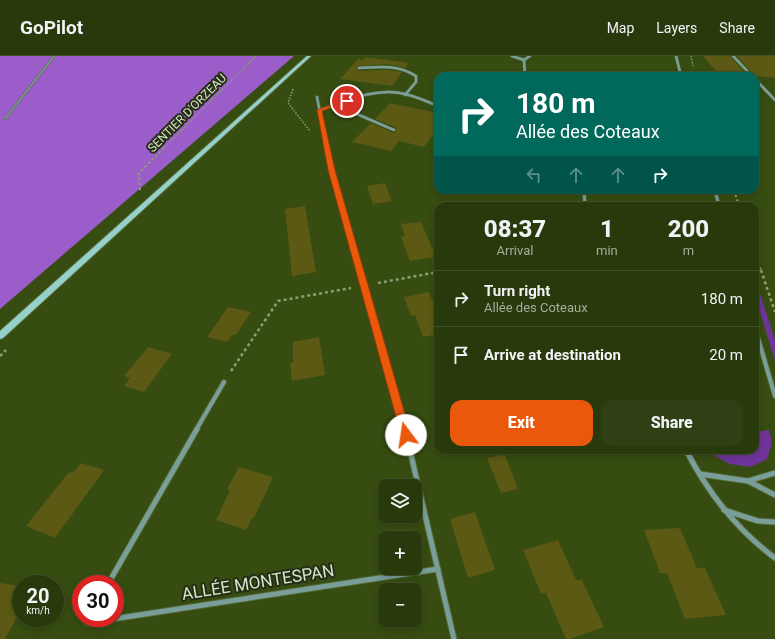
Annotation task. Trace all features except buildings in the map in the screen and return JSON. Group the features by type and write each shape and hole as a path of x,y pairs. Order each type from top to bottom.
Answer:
{"main road":[{"path":"0,336 309,56"}],"street":[{"path":"512,56 524,60"},
{"path":"524,60 530,56"},
{"path":"676,56 680,72"},
{"path":"733,56 748,72"},
{"path":"524,60 525,72"},
{"path":"358,68 373,68 383,65 408,70 416,76 416,82 405,95"},
{"path":"759,83 775,100"},
{"path":"319,110 368,94 394,92 434,105"},
{"path":"317,97 331,170 399,405 454,639"},
{"path":"336,105 394,130"},
{"path":"759,342 775,396"},
{"path":"113,575 224,382"},
{"path":"688,454 724,510 762,549 775,558"},
{"path":"748,481 775,473"},
{"path":"700,474 748,481 775,494"},
{"path":"724,510 758,521 775,522"},
{"name":"ALLÉE MONTESPAN","path":"124,616 438,569"}],"lane":[{"path":"5,119 54,56"}],"path":[{"name":"SENTIER D'ORZEAU","path":"140,186 139,173 256,56"},
{"path":"759,265 775,312"},
{"path":"224,382 278,302 434,273"}],"shaded area":[{"path":"0,56 294,56 0,309"},
{"path":"759,290 775,340 775,361 759,309"},
{"path":"769,430 772,443 767,459 751,467 730,464 711,454 759,454 759,431"}],"route":[{"path":"347,101 319,110 331,170 399,405 406,435"}]}
